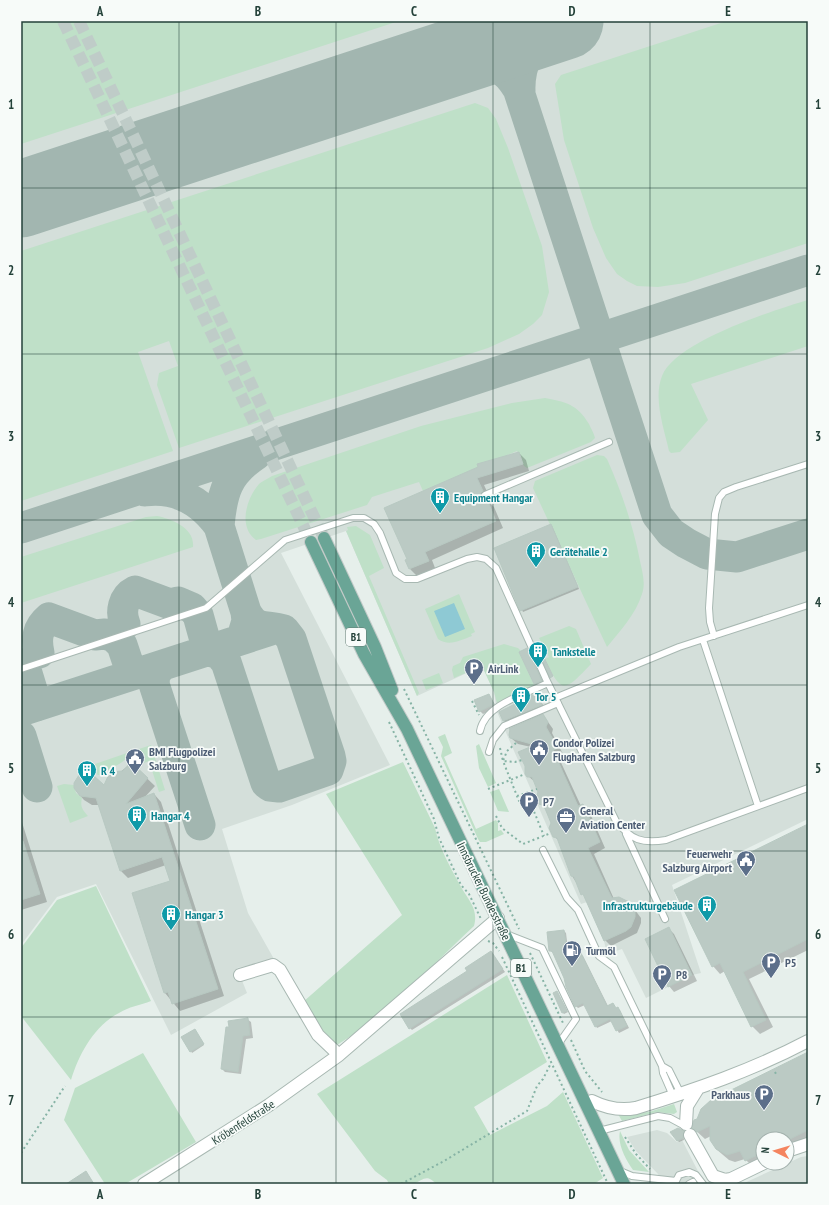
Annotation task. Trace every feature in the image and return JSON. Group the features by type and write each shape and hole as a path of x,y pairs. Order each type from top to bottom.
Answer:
{"main road":[{"name":"Innsbrucker Bundesstraße","path":"324,538 375,647 407,729"},
{"name":"Innsbrucker Bundesstraße","path":"311,542 364,654 407,729 624,1184"},
{"path":"581,1095 592,1101"}],"street":[{"name":"Kröbenfeldstraße","path":"144,1184 164,1179 339,1055 498,918"},
{"path":"240,975 274,965 280,970 318,1036 339,1055"},
{"path":"592,1101 613,1109 628,1110 697,1090 778,1057 808,1041"},
{"path":"697,1090 687,1106 687,1128 714,1176 721,1182 736,1177 755,1168"},
{"path":"795,1148 808,1144"}],"lane":[{"path":"485,495 609,442"},
{"path":"714,636 710,622 709,608 715,514 719,498 724,492 736,487 808,464"},
{"path":"21,669 206,608 285,540 342,520 364,518 374,524 380,533 396,573 405,579 417,579 467,559 477,557 491,563 496,568 556,700 616,821 626,834 666,918"},
{"path":"332,586 344,581"},
{"path":"489,752 493,740 504,726 556,700 679,647 808,605"},
{"path":"703,640 758,806"},
{"path":"480,731 482,722 501,705 548,683"},
{"path":"626,834 638,840 651,843 666,840 808,788"},
{"path":"543,850 567,898 578,910 599,956 614,967 662,1066 669,1070 677,1095"},
{"path":"505,933 542,948 576,1020 557,1046"},
{"path":"599,1131 658,1116 670,1118 687,1128"},
{"path":"617,1168 632,1176 676,1183 682,1173 689,1172 696,1175 703,1184"},
{"path":"651,1184 656,1179"},
{"path":"689,1184 693,1182 694,1184"}],"path":[{"path":"402,686 525,942"},
{"path":"516,743 507,751 503,758 519,801 533,809 544,836"},
{"path":"488,789 525,774"},
{"path":"517,796 537,789"},
{"path":"496,816 502,828 523,844 551,833"},
{"path":"434,819 439,838 461,884 469,894 485,929 484,936 498,950 608,1184"},
{"path":"401,1184 444,1161 527,1111 537,1086 543,1079 551,1063"},
{"path":"21,1153 65,1086"},
{"path":"625,1137 630,1147 652,1171 656,1179"}],"shaded area":[{"path":"21,21 808,21 808,819 672,885 701,973 692,975 646,998 622,949 607,954 604,941 587,902 581,904 497,712 494,692 482,666 417,696 346,531 281,553 390,765 292,805 222,829 248,913 274,959 237,968 247,993 171,1035 96,884 57,897 21,945"},
{"path":"657,1130 667,1133 677,1142 682,1140 702,1179 709,1184 663,1184 658,1174 636,1151 627,1137"},
{"path":"808,1156 808,1184 742,1184 770,1171 795,1171 795,1160"}],"green space":[{"path":"21,21 399,21 21,144"},
{"path":"727,21 808,21 808,243 685,283 658,287 637,286 617,274 606,258 593,228 564,140 555,84 561,75"},
{"path":"475,103 488,108 496,119 508,148 542,246 549,292 542,315 533,324 519,334 488,348 179,448 157,385 159,373 178,366 169,341 138,352 173,451 21,501 21,251"},
{"path":"808,300 808,346 691,384 708,420 680,452 671,453 669,451 660,414 659,394 662,376 671,363 686,351 727,329 750,319"},
{"path":"545,398 570,405 580,412 585,417 595,438 591,442 527,468 524,466 517,451 423,491 419,482 372,497 367,505 261,539 256,540 247,528 246,513 254,490 259,484 272,476 421,426 512,403"},
{"path":"597,455 604,456 607,459 618,484 634,535 644,581 642,594 636,608 607,647 533,488 535,481"},
{"path":"157,516 176,522 186,530 193,540 193,547 21,603 21,557 146,517"},
{"path":"356,526 370,535 384,568 369,576 419,693 417,696 346,531 348,530 347,527"},
{"path":"459,594 475,632 471,634 472,636 459,641 451,643 442,641 438,639 425,609"},
{"path":"569,626 576,629 591,664 576,680 565,686 560,684 551,671 545,659 549,657 539,638"},
{"path":"504,644 518,648 521,651 519,652 534,685 497,703 494,692 482,666 454,678 452,670 453,666 460,663 463,657"},
{"path":"439,673 443,683 426,690 422,680"},
{"path":"445,734 452,753 444,757 476,829 496,820 498,823 498,831 501,830 504,834 486,842 480,842 478,839 441,756 443,747 438,737"},
{"path":"479,744 496,783 488,787 479,768 476,746"},
{"path":"151,745 165,790 159,792 149,761 141,764 130,752"},
{"path":"127,753 128,757 102,775 98,775 93,772 95,764"},
{"path":"403,762 435,828 445,857 472,904 475,914 474,926 391,1005 356,1033 337,1045 328,1040 303,1002 402,915 326,794"},
{"path":"64,784 74,785 76,793 82,798 82,807 88,816 70,823 57,786"},
{"path":"499,789 509,812 498,811 490,792"},
{"path":"96,886 151,1001 123,1011 102,1025 83,1051 71,1080 21,1016 21,948 57,900"},
{"path":"507,975 547,1062 474,1107 490,1135 547,1106 563,1092 603,1178 594,1184 436,1184 427,1178 413,1184 389,1184 387,1180 375,1171 317,1094"},
{"path":"143,1053 196,1142 125,1184 105,1184 64,1120 75,1088"},
{"path":"674,1104 677,1112 674,1114 657,1112 622,1121 618,1114 649,1112"},
{"path":"620,1131 629,1150 649,1172 633,1170 625,1157 621,1146 619,1136"}],"water":[{"path":"454,603 465,629 445,637 434,611"}],"building":[{"name":"Equipment Hangar","path":"519,452 523,464 477,478 483,491 481,497 487,499 496,521 425,552 429,561 409,569 405,560 407,559 384,508 478,467 477,464"},
{"name":"Gerätehalle 2","path":"551,524 578,587 520,611 494,548"},
{"path":"537,643 553,676 550,678 535,644"},
{"path":"527,648 542,681 534,684 519,652"},
{"path":"537,693 542,705 503,721 499,712"},
{"path":"489,694 494,704 479,712 474,700"},
{"path":"543,714 548,722 546,727 558,748 553,750 578,806 583,804 600,842 588,848 612,898 619,897 629,902 635,911 635,917 631,927 626,931 604,941 583,894 581,895 574,877 571,876 557,838 553,837 549,828 551,823 544,806 539,804 536,798 538,792 532,777 527,777 525,774 525,766 518,752 535,745 510,738 509,735 509,729"},
{"path":"131,762 148,778 126,804 154,793 218,989 172,1004 168,992 164,993 132,893 170,881 162,857 120,871 96,798 80,796 74,788 74,783 79,775 84,773 93,775 104,785 110,772 123,771"},
{"path":"808,824 808,939 743,972 766,1020 751,1027 720,963 712,967 674,890"},
{"path":"21,841 23,841 40,894 21,900"},
{"path":"669,927 692,975 668,987 645,939"},
{"path":"564,930 568,956 578,951 581,953 607,1006 613,1003 616,1008 618,1007 627,1026 616,1031 610,1019 595,1027 583,1003 575,1007 552,951 549,951 547,932"},
{"path":"491,951 503,969 409,1029 400,1014 467,971 465,968"},
{"path":"557,991 567,1011 562,1013 553,993"},
{"path":"248,1018 250,1035 243,1036 238,1072 221,1069 226,1027 229,1027 228,1021"},
{"path":"195,1029 204,1044 190,1052 181,1037"},
{"name":"Parkhaus","path":"808,1052 808,1130 795,1136 795,1131 755,1131 755,1156 745,1161 740,1151 727,1155 716,1149 710,1140 710,1126 697,1132 692,1128 694,1120 697,1119 701,1109 711,1100"},
{"path":"678,1128 684,1131 683,1138 677,1141 670,1132"},
{"path":"86,1171 94,1184 66,1184"}],"taxiway":[{"path":"496,21 657,515 671,533 707,554 737,557 808,534"},
{"path":"520,91 521,72 527,56 536,40 549,26"},
{"path":"449,59 470,58 489,62 505,73 518,89"},
{"path":"21,528 808,270"},
{"path":"145,491 167,491 187,498 204,509 219,526 222,503 228,485 239,469 257,454"},
{"path":"219,526 246,612 247,621 244,631"},
{"path":"125,624 123,615 125,601 135,591 170,604 178,602 192,608 198,615 208,651"},
{"path":"207,651 218,653 226,662 266,783 270,786 279,787 328,770 331,761 330,756 291,639 284,630 258,625 246,612"},
{"path":"39,653 38,634 42,626 49,618 95,635 105,634 114,637 122,645 132,675"},
{"path":"21,711 274,629"},
{"path":"21,664 26,670 37,706"},
{"path":"163,665 155,673 154,684 200,825"},
{"path":"21,736 37,787"}],"runway":[{"path":"21,199 565,21"}],"tunnel":[{"path":"63,21 311,542"},
{"path":"79,21 324,538"}],"place":[{"name":"Equipment Hangar","path":"440,514"},
{"name":"Gerätehalle 2","path":"536,568"},
{"name":"Tankstelle","path":"538,668"},
{"name":"AirLink","path":"474,685"},
{"name":"Tor 5","path":"521,713"},
{"name":"Condor Polizei Flughafen Salzburg","path":"539,766"},
{"name":"BMI Flugpolizei Salzburg","path":"135,775"},
{"name":"R 4","path":"87,787"},
{"name":"P7","path":"529,818"},
{"name":"Hangar 4","path":"137,832"},
{"name":"General Aviation Center","path":"566,834"},
{"name":"Feuerwehr Salzburg Airport","path":"746,877"},
{"name":"Infrastrukturgebäude","path":"707,922"},
{"name":"Hangar 3","path":"171,931"},
{"name":"Turmöl","path":"572,967"},
{"name":"P5","path":"771,979"},
{"name":"P8","path":"662,991"},
{"name":"Parkhaus","path":"764,1111"}]}
